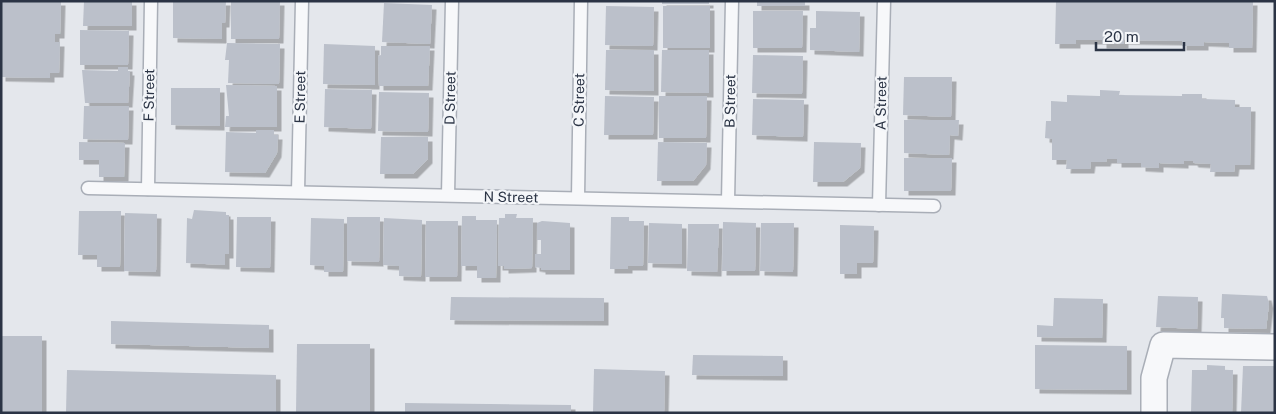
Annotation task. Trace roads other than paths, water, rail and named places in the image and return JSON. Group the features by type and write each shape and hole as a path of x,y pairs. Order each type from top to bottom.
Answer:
{"street":[{"path":"1154,413 1154,378 1163,345 1275,347"}],"lane":[{"name":"F Street","path":"148,189 151,1"},
{"name":"E Street","path":"298,192 302,1"},
{"name":"D Street","path":"448,195 452,1"},
{"name":"C Street","path":"578,198 581,1"},
{"name":"B Street","path":"728,201 732,1"},
{"name":"A Street","path":"879,205 884,1"},
{"name":"N Street","path":"88,188 934,206"}]}
